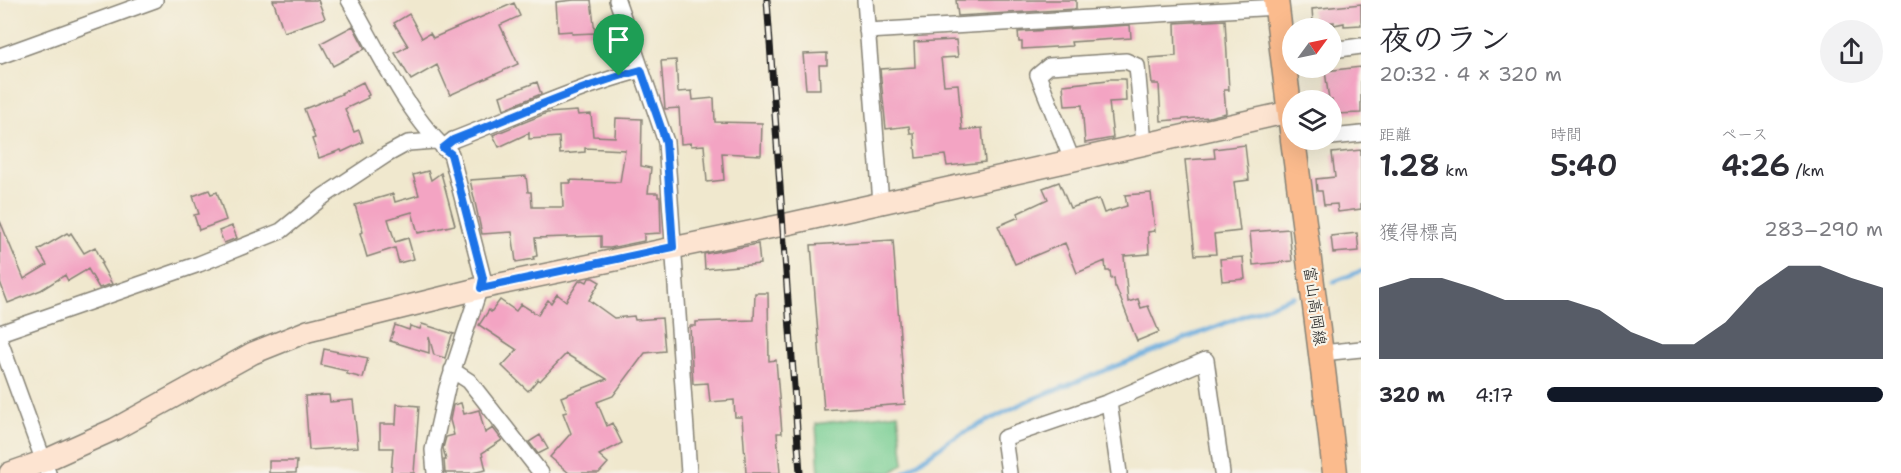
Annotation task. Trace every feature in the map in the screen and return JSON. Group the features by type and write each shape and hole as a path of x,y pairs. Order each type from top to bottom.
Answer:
{"main road":[{"name":"富山高岡線","path":"1276,3 1282,30"},
{"name":"富山高岡線","path":"1300,150 1310,275 1322,353 1335,473"}],"street":[{"path":"0,56 154,0"},
{"path":"349,0 398,86 439,144 451,154 483,278 446,391 433,450 435,473"},
{"path":"617,0 666,142 689,473"},
{"path":"865,0 880,203"},
{"path":"867,31 1276,3"},
{"path":"1342,49 1361,46"},
{"path":"1072,160 1038,75 1049,66 1126,61 1137,66 1144,144"},
{"path":"0,333 199,264 282,231 324,196 408,143 439,144 453,140 619,76 641,70"},
{"path":"10,473 46,467 253,352 308,331 481,288 880,203 1282,114"},
{"path":"1342,137 1361,134"},
{"path":"0,341 46,467"},
{"path":"1322,353 1361,348"},
{"path":"1009,473 1004,438 1109,402 1206,360 1222,473"},
{"path":"453,370 469,381 541,473"},
{"path":"1109,402 1119,473"}],"green space":[{"path":"898,413 904,463 891,473 819,473 816,424"}],"building":[{"path":"273,0 318,0 325,18 284,32"},
{"path":"591,0 595,33 558,32 556,2"},
{"path":"956,0 1076,0 1076,9 958,16"},
{"path":"514,3 520,16 500,25 518,64 450,95 437,65 411,80 395,53 408,46 394,23 409,14 422,38 430,33 433,38"},
{"path":"1361,4 1361,25 1344,26 1342,18 1313,18 1312,9"},
{"path":"1225,20 1229,90 1224,90 1226,113 1209,117 1161,121 1159,84 1152,84 1149,58 1176,56 1175,23"},
{"path":"1130,25 1131,38 1071,42 1072,46 1022,49 1022,42 1019,42 1018,32"},
{"path":"353,26 365,49 333,66 321,43"},
{"path":"618,32 627,60 616,64 607,36"},
{"path":"956,40 958,57 941,58 944,85 958,84 962,130 982,128 985,162 947,166 945,155 916,158 914,133 910,133 909,126 886,129 880,69 915,67 914,42"},
{"path":"827,53 827,65 819,65 820,89 806,89 803,54"},
{"path":"676,60 678,92 692,91 693,100 714,98 715,122 762,123 761,155 722,153 724,180 707,182 704,145 681,144 679,108 665,109 661,61"},
{"path":"1361,67 1361,113 1342,114 1342,90 1328,90 1326,78 1342,78 1342,69"},
{"path":"1125,79 1126,101 1109,102 1113,138 1085,143 1082,105 1065,106 1063,85"},
{"path":"363,82 369,95 368,98 345,109 354,132 359,130 363,142 342,152 341,150 319,158 312,139 315,138 304,109 342,94"},
{"path":"537,82 541,94 504,109 500,96"},
{"path":"577,111 578,115 591,114 593,136 615,137 616,118 642,119 641,166 651,168 648,193 658,193 660,197 661,233 644,234 644,241 610,248 601,248 601,236 535,238 537,256 533,257 534,259 516,262 512,232 482,234 470,180 526,176 528,192 531,192 532,207 563,207 562,183 571,183 570,180 620,182 625,150 585,148 585,152 560,154 559,137 529,139 529,133 499,147 493,135 547,113"},
{"path":"1245,145 1249,180 1234,182 1240,231 1214,234 1216,254 1195,255 1185,160 1215,158 1214,149"},
{"path":"1361,150 1361,209 1338,212 1337,204 1324,205 1322,191 1317,191 1316,179 1335,177 1332,153"},
{"path":"428,171 431,180 441,173 455,225 418,233 412,212 388,219 395,242 408,238 414,259 399,263 395,248 367,257 355,205 393,194 395,202 419,195 413,175"},
{"path":"1059,182 1070,208 1099,199 1104,213 1127,206 1125,195 1151,193 1155,231 1148,232 1149,254 1124,256 1128,302 1138,299 1141,308 1148,306 1159,332 1137,341 1115,287 1114,278 1111,279 1110,271 1106,271 1105,261 1077,273 1065,243 1015,264 998,226 1019,217 1018,213 1048,199 1043,188"},
{"path":"209,190 211,194 217,192 226,220 199,230 194,215 199,214 193,196"},
{"path":"0,221 24,279 47,265 38,250 67,233 69,235 71,233 84,253 95,247 112,284 99,288 88,269 68,281 65,275 41,290 8,303 0,282"},
{"path":"232,226 237,238 224,243 219,231"},
{"path":"1289,229 1292,261 1253,265 1250,232"},
{"path":"1357,233 1359,251 1333,253 1331,236"},
{"path":"893,240 905,404 824,410 811,245"},
{"path":"758,244 760,264 705,269 704,254"},
{"path":"1243,257 1245,279 1222,281 1220,259"},
{"path":"589,278 600,282 589,300 614,318 634,316 635,320 662,318 665,351 645,353 613,396 597,402 607,426 612,423 622,443 599,455 608,463 599,473 569,473 550,457 571,433 563,413 567,412 561,397 607,379 566,354 528,391 502,366 517,350 479,325 489,310 491,312 500,300 516,311 521,304 538,315 548,300 551,303 557,294 566,301 579,281 587,282"},
{"path":"755,293 768,293 769,361 776,360 782,433 777,433 780,473 746,473 742,417 735,417 734,400 710,402 708,383 693,384 690,326 696,326 696,322 754,320"},
{"path":"422,324 454,334 445,358 434,355 429,337 429,353 390,341 395,325 409,330 410,326 420,329"},
{"path":"324,349 368,358 363,378 347,374 347,371 321,365"},
{"path":"329,395 330,402 353,400 358,447 309,450 305,396"},
{"path":"461,403 464,414 479,410 485,433 493,428 502,440 482,453 486,470 472,473 445,473 444,460 446,460 443,448 446,437 454,435 450,420 453,405"},
{"path":"397,404 419,406 414,473 391,473 393,448 380,448 380,424 396,424"},
{"path":"540,435 548,449 538,454 529,442"},
{"path":"269,461 297,461 296,473 269,473"}],"waterway":[{"path":"1333,282 1361,271"},
{"path":"904,473 951,439 1025,402 1294,296"}],"railway":[{"path":"767,0 800,473"}],"route":[{"path":"641,70 666,142 673,247 481,288 483,278 451,154 443,148 453,140 619,76 641,70"}]}
